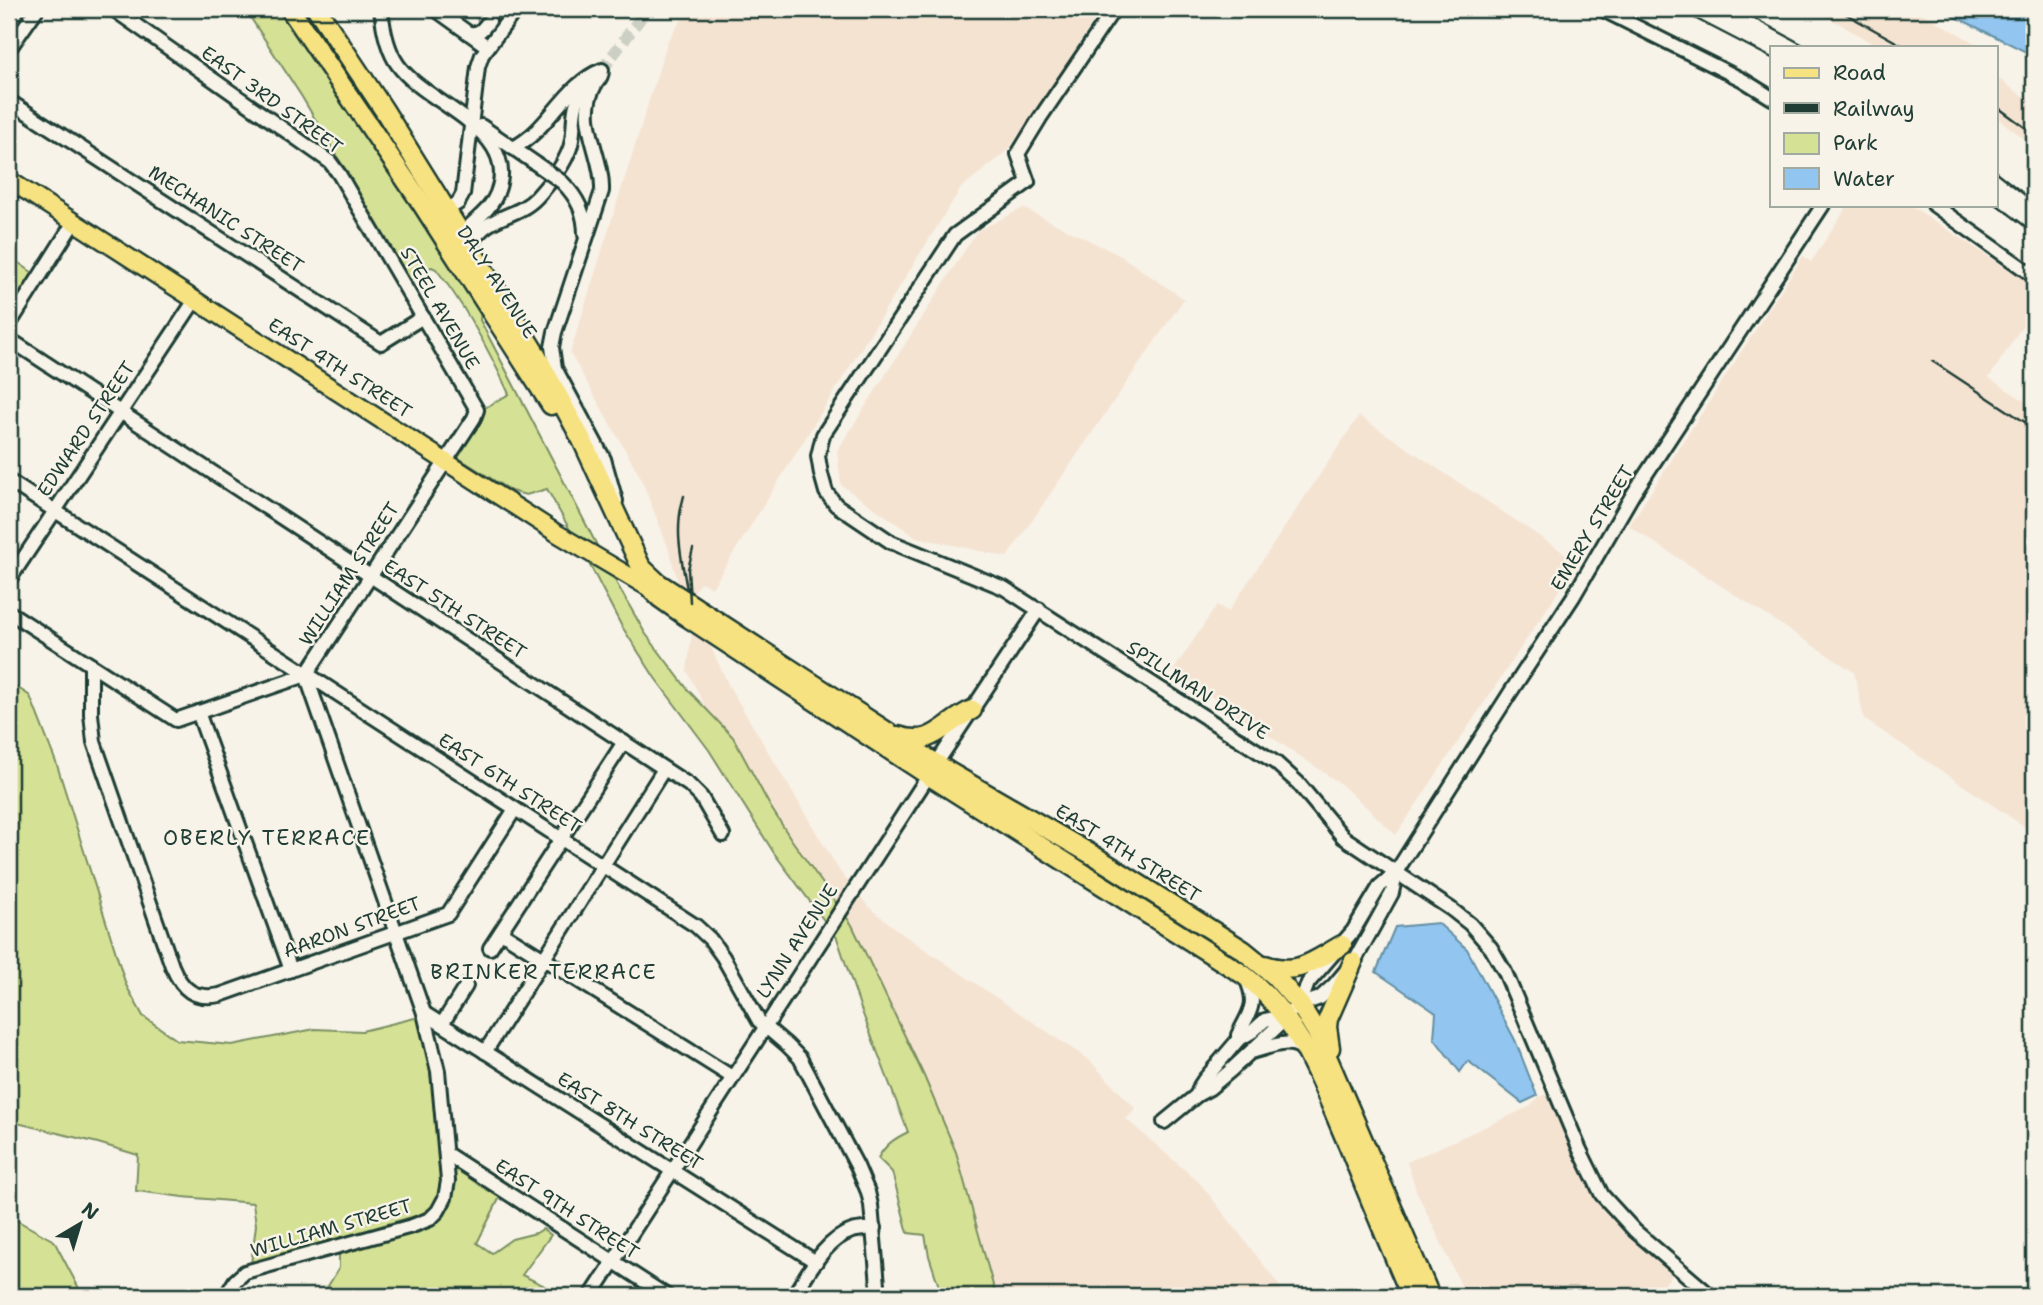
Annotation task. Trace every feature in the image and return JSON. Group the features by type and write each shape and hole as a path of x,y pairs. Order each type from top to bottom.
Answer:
{"highway":[{"name":"DALY AVENUE","path":"290,9 422,204 462,246 516,321 582,440 641,567 658,588"},
{"name":"DALY AVENUE","path":"317,9 354,62 447,211 462,246 471,281 572,444 629,564 639,578 658,588"},
{"name":"EAST 4TH STREET","path":"658,588 682,598 707,630 932,769 1244,975 1285,1016 1309,1053 1411,1296"},
{"name":"EAST 4TH STREET","path":"658,588 660,598 694,614 887,732 932,769 1096,857 1262,964 1300,1005 1316,1031 1430,1296"},
{"path":"887,732 912,741 922,739 932,736 960,715 972,710"},
{"path":"1262,964 1295,970 1342,945"},
{"path":"1336,1076 1328,1019 1353,962"}],"main road":[{"name":"EAST 4TH STREET","path":"9,180 558,534 611,566 658,588"}],"street":[{"path":"9,49 37,9"},
{"name":"EAST 3RD STREET","path":"113,9 330,162 339,174"},
{"path":"381,9 388,46 397,65 416,84 471,122 490,142 497,154 501,180 497,192 462,246"},
{"path":"435,9 488,47"},
{"name":"SPILLMAN DRIVE","path":"1114,9 1018,154 1028,182 955,235 823,435 818,456 826,492 836,505 891,542 1004,588 1276,763 1298,783 1343,837 1462,917 1491,948 1506,972 1580,1150 1602,1195 1635,1231 1711,1296"},
{"path":"1601,9 1743,80 1770,97"},
{"path":"422,204 433,211 443,213 458,204 463,194 478,67 482,55 512,14 500,20 487,20"},
{"path":"468,33 479,32 487,20"},
{"path":"487,20 501,30"},
{"path":"513,148 533,134 584,80 599,74"},
{"path":"462,246 488,225 533,201 563,161 572,142 577,101 587,82 599,74"},
{"path":"599,74 590,98 588,118 602,191 552,347 553,362 604,459 625,532"},
{"name":"MECHANIC STREET","path":"9,101 381,343 423,317"},
{"path":"471,122 485,127 562,182 575,197 584,217 583,250"},
{"name":"STEEL AVENUE","path":"339,174 477,410 446,461"},
{"name":"EMERY STREET","path":"1300,1005 1308,983 1342,945 1380,886 1396,872 1573,597 1633,494 1822,206"},
{"path":"1935,206 2034,276"},
{"path":"9,325 74,222"},
{"name":"EDWARD STREET","path":"9,580 195,300"},
{"name":"EAST 5TH STREET","path":"9,339 689,785 699,794 723,835"},
{"name":"WILLIAM STREET","path":"226,1296 235,1280 245,1272 430,1219 445,1198 448,1181 447,1154 438,1071 424,1013 306,675 446,461"},
{"name":"EAST 6TH STREET","path":"9,481 688,920 710,939 757,1018 764,1027 788,1045 803,1064 864,1180 870,1198 879,1296"},
{"name":"LYNN AVENUE","path":"592,1296 932,769 1039,610"},
{"path":"9,612 176,720 306,675"},
{"name":"AARON STREET","path":"91,665 91,714 97,752 172,966 178,980 191,992 206,997 220,995 448,914 515,809"},
{"path":"198,712 290,970"},
{"path":"490,948 624,742"},
{"path":"485,1052 664,769"},
{"name":"EMERY STREET","path":"1164,1122 1210,1088 1251,1052 1285,1016 1300,1005 1320,998 1334,985 1353,962 1392,893 1396,872"},
{"path":"501,932 732,1077"},
{"path":"1238,1040 1252,1007 1251,990 1244,975"},
{"path":"442,1024 466,986"},
{"name":"EAST 8TH STREET","path":"424,1013 816,1262"},
{"name":"EMERY STREET","path":"1197,1095 1204,1080 1238,1040 1265,1020 1285,1016"},
{"path":"1251,1052 1289,1042 1309,1053"},
{"name":"EAST 9TH STREET","path":"447,1154 667,1296"},
{"path":"793,1296 830,1245 845,1233 873,1225"}],"shaded area":[{"path":"689,9 1101,9 1063,71 1008,150 961,188 712,588 701,582 693,593 708,641 729,686 840,872 870,908 901,933 1089,1060 1136,1109 1126,1119 1200,1183 1277,1282 1284,1296 996,1296 978,1227 924,1076 852,925 770,806 733,737 707,710 687,671 692,631 668,547 640,476 570,353 668,40"},
{"path":"1808,9 1914,9 1980,46 1876,46"},
{"path":"1997,78 2034,104 2034,146 1997,118"},
{"path":"1847,206 1912,206 2034,286 2034,308 1989,378 2034,407 2034,833 1864,719 1854,672 1629,526 1803,256 1811,262"},
{"path":"1023,208 1121,256 1184,299 1007,557 916,537 841,485 837,451 977,231"},
{"path":"1359,416 1578,562 1396,835 1341,784 1173,671 1217,605 1228,612"},
{"path":"1547,1094 1579,1169 1596,1199 1626,1235 1672,1275 1655,1296 1466,1296 1416,1190 1407,1162 1531,1106 1539,1097"}],"green space":[{"path":"245,9 285,9 433,233 481,311 480,320 645,633 689,691 733,737 770,806 852,925 924,1076 956,1152 996,1296 942,1296 925,1235 908,1233 892,1172 878,1158 891,1142 908,1132 837,938 774,853 709,750 655,678 621,625 547,489 526,495 511,491 457,457 482,417 483,409 509,394 467,314 436,269 429,268 410,280 302,97"},
{"path":"9,256 33,273 9,309"},
{"path":"9,682 30,696 57,765 126,985 143,1016 177,1040 232,1045 315,1029 362,1031 419,1017 440,1142 440,1189 434,1205 422,1214 251,1264 256,1225 253,1203 136,1191 138,1155 9,1121"},
{"path":"452,1163 501,1195 477,1243 492,1253 512,1239 543,1229 551,1235 522,1275 559,1296 322,1296 339,1268 339,1251 432,1225 453,1194"},
{"path":"9,1216 54,1241 83,1296 9,1296"}],"water":[{"path":"1940,9 2034,9 2034,56"},
{"path":"1438,923 1467,949 1515,1040 1537,1096 1522,1103 1468,1061 1460,1072 1434,1038 1436,1013 1376,972 1395,927"}],"tunnel":[{"path":"471,9 486,19"},
{"path":"602,70 647,9"}],"railway":[{"path":"1677,9 1770,57"},
{"path":"1737,9 1805,46"},
{"path":"1837,9 1903,46"},
{"path":"1997,107 2034,134"},
{"path":"1997,173 2034,202"},
{"path":"1997,205 2034,233"},
{"path":"1932,361 2034,428"},
{"path":"684,496 679,531 687,589"},
{"path":"690,602 688,569 693,549"}],"district":[{"name":"OBERLY TERRACE","path":"267,838"},
{"name":"BRINKER TERRACE","path":"544,972"}]}
